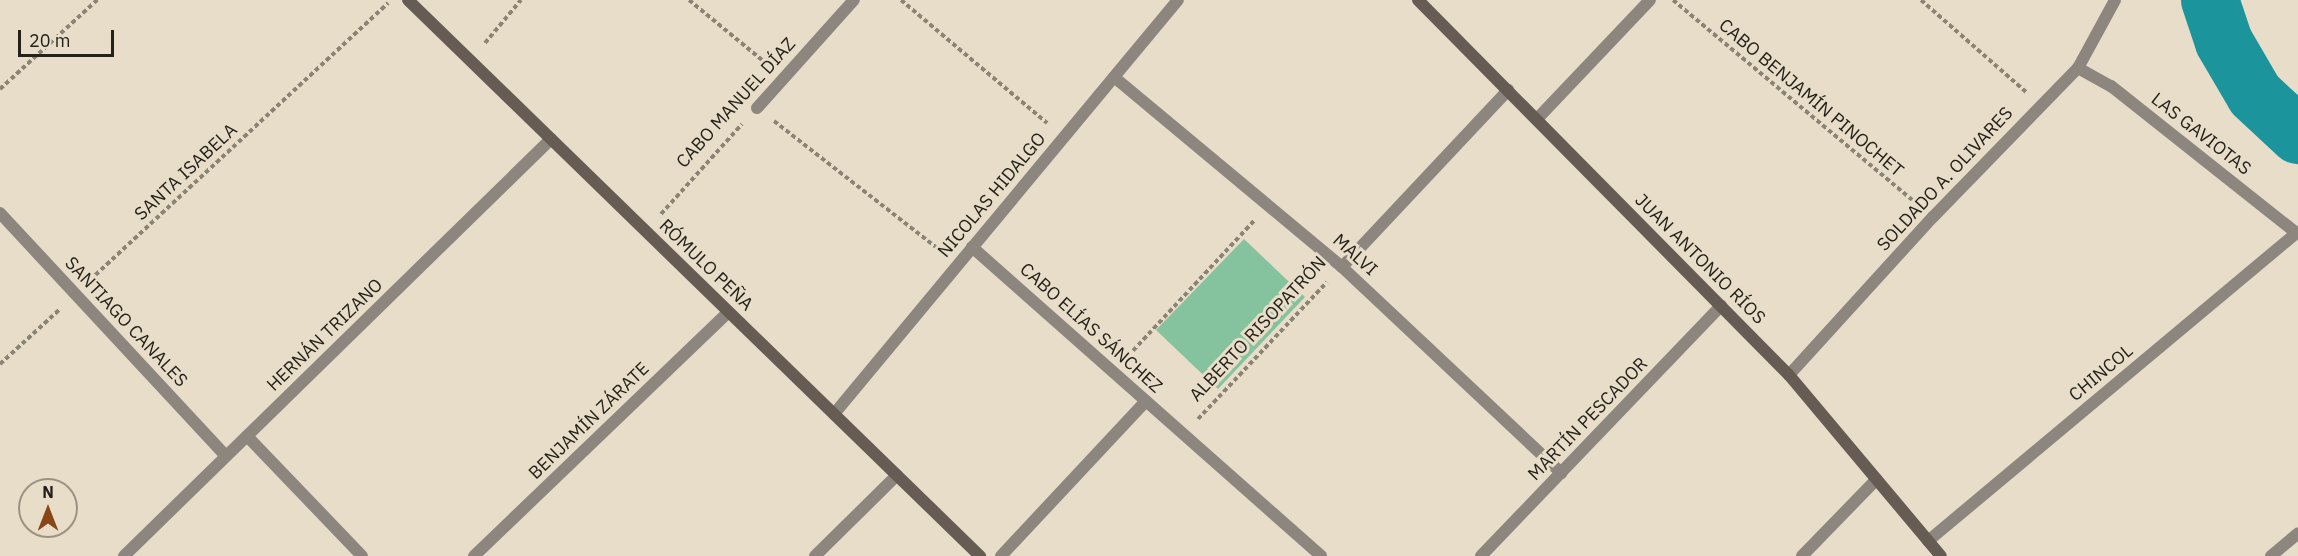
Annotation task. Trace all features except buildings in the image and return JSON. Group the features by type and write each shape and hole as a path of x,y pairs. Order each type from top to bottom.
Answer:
{"street":[{"name":"RÓMULO PEÑA","path":"408,0 980,556"},
{"name":"CABO MANUEL DÍAZ","path":"757,108 854,0"},
{"name":"NICOLAS HIDALGO","path":"834,414 1178,0"},
{"name":"JUAN ANTONIO RÍOS","path":"1418,0 1789,375 1941,556"},
{"path":"1537,119 1650,0"},
{"name":"SOLDADO A. OLIVARES","path":"1789,375 1933,217 2078,68 2115,0"},
{"name":"LAS GAVIOTAS","path":"2078,68 2111,86 2297,233"},
{"name":"MALVI","path":"1114,77 1342,267 1561,473"},
{"name":"ALBERTO RISOPATRÓN","path":"1342,267 1508,90"},
{"name":"HERNÁN TRIZANO","path":"124,556 551,139"},
{"name":"SANTIAGO CANALES","path":"0,213 226,456"},
{"name":"CHINCOL","path":"1929,541 2297,233"},
{"name":"CABO ELÍAS SÁNCHEZ","path":"972,247 1321,556"},
{"name":"MARTÍN PESCADOR","path":"1482,556 1721,306"},
{"name":"BENJAMÍN ZÁRATE","path":"474,556 728,312"},
{"path":"1002,556 1146,401"},
{"path":"247,436 362,556"},
{"path":"815,556 897,475"},
{"path":"1802,556 1876,479"},
{"path":"2271,556 2298,533"}],"path":[{"path":"0,89 97,0"},
{"name":"SANTA ISABELA","path":"0,364 390,0"},
{"path":"470,61 521,0"},
{"path":"689,0 783,78"},
{"path":"901,0 1063,138"},
{"name":"CABO BENJAMÍN PINOCHET","path":"1673,0 1933,217"},
{"path":"1921,0 2041,104"},
{"path":"757,108 958,264"},
{"name":"CABO MANUEL DÍAZ","path":"645,231 757,108"},
{"path":"1113,372 1269,205"},
{"name":"ALBERTO RISOPATRÓN","path":"1184,434 1342,267"}],"green space":[{"path":"1244,239 1305,297 1218,389 1156,330"}],"waterway":[{"path":"2210,0 2224,42 2255,95 2298,135"}]}
